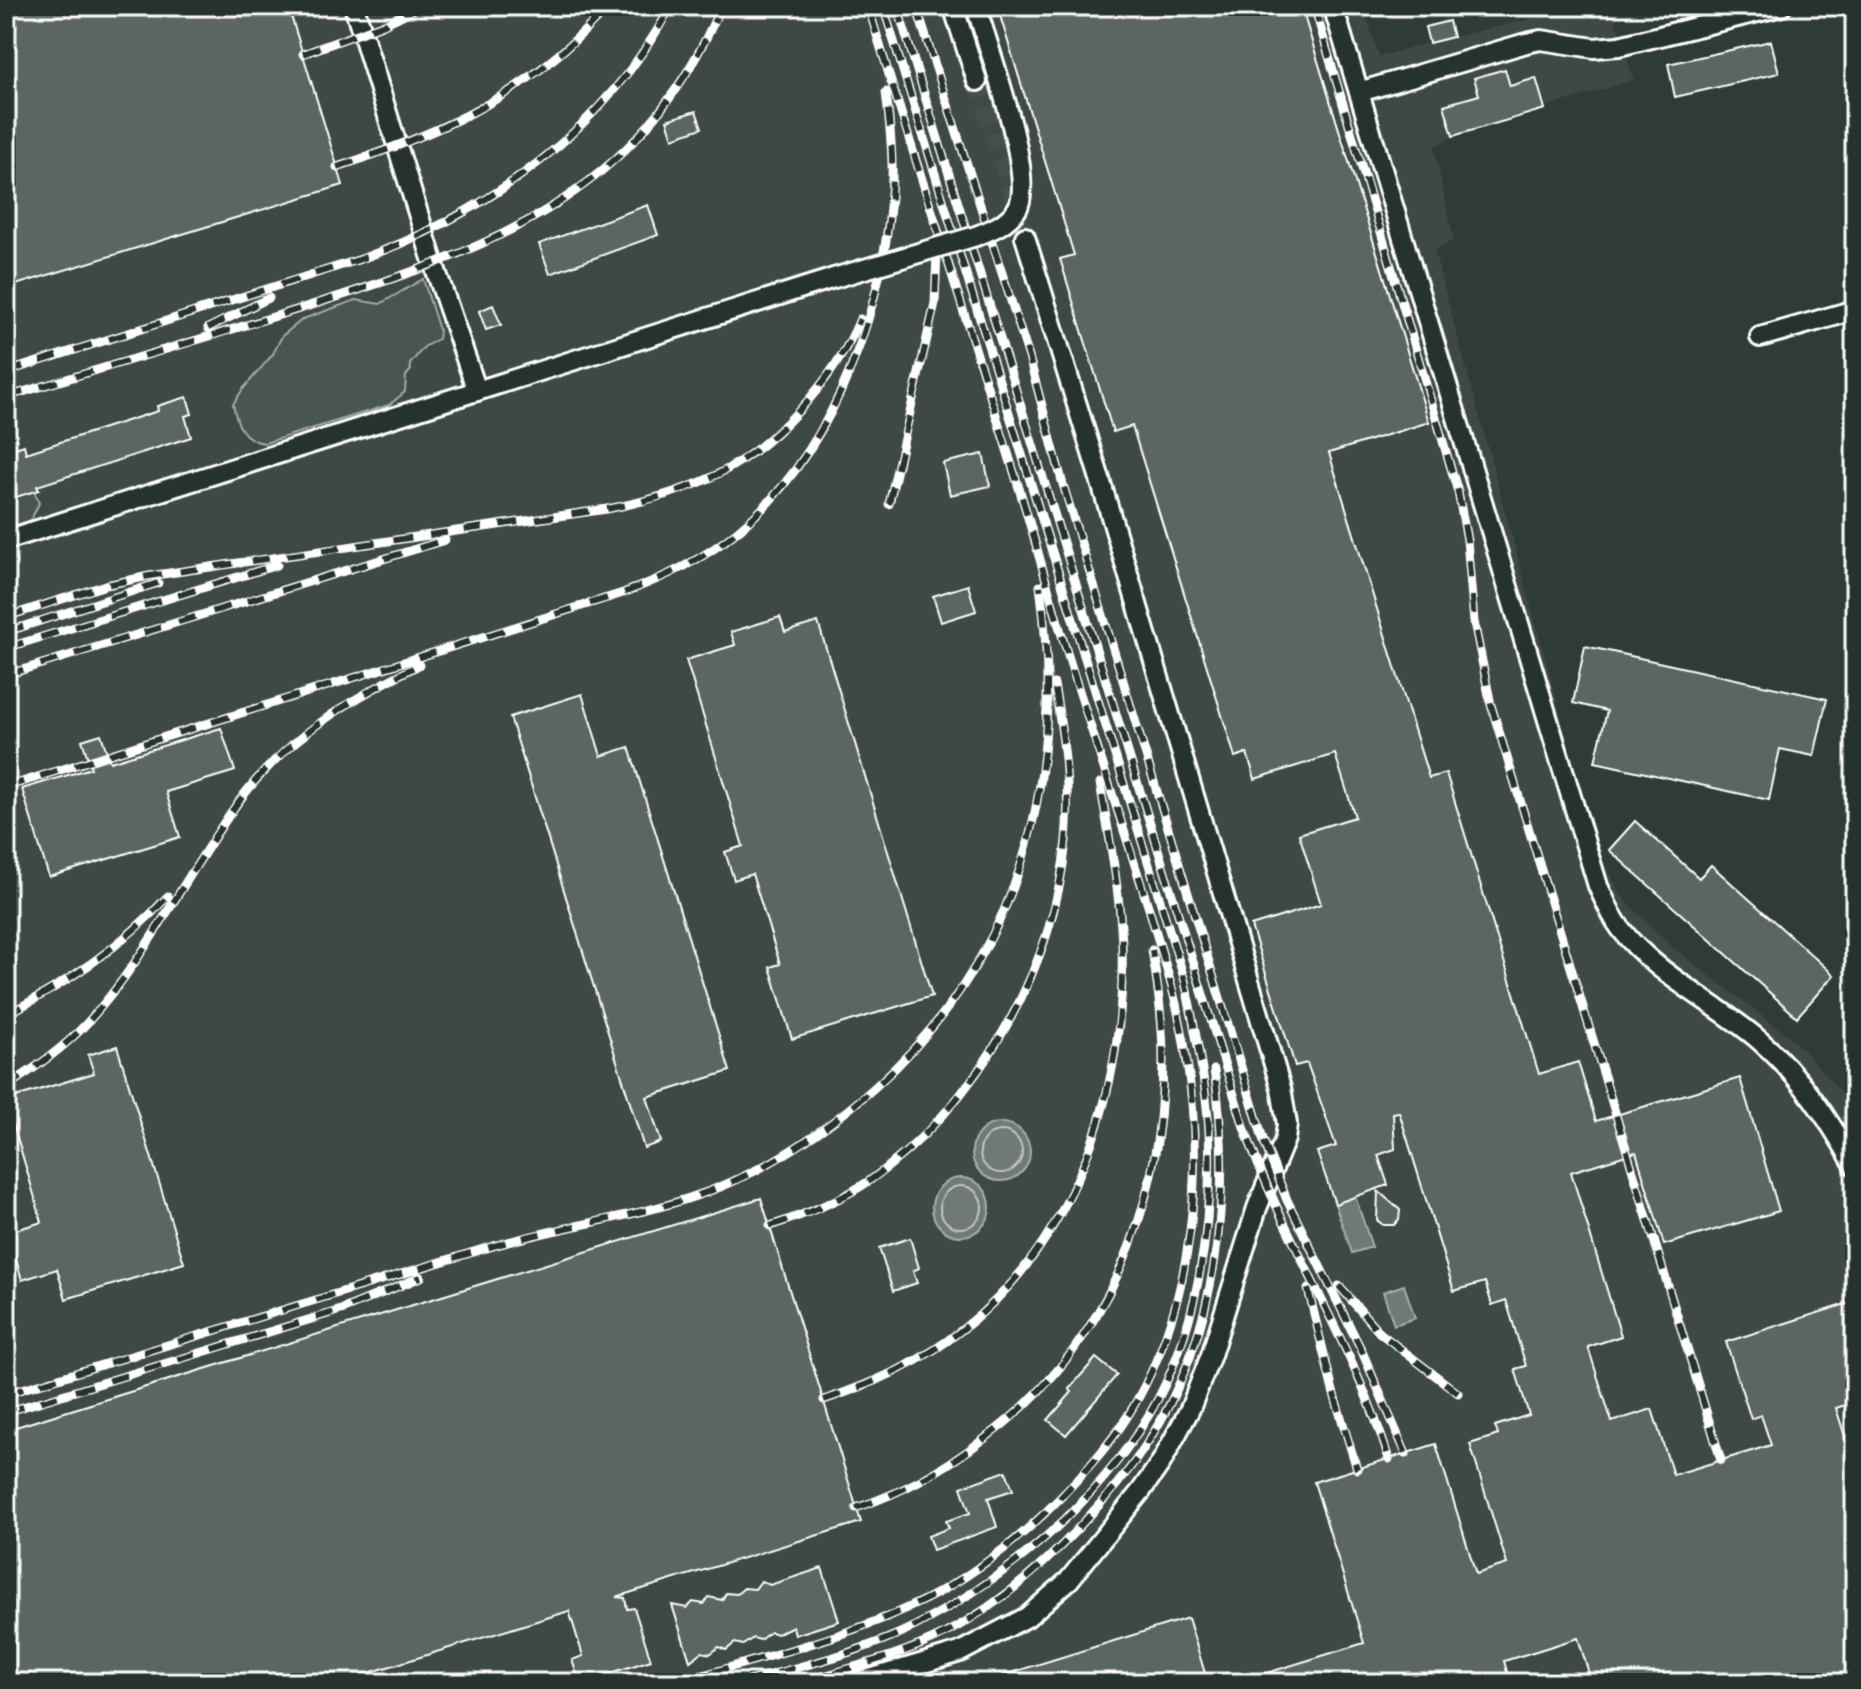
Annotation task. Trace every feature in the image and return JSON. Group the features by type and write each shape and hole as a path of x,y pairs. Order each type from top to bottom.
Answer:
{"street":[{"path":"354,6 429,250 477,391"},
{"path":"953,6 977,81"},
{"path":"6,540 998,227 1018,208 1023,195 1019,152 976,6"},
{"path":"1333,6 1598,886 1610,912 1629,939 1655,963 1759,1040 1783,1062 1825,1114 1855,1166"},
{"path":"1359,92 1526,43 1541,40 1594,48 1619,46 1782,6"},
{"path":"856,1683 960,1652 1027,1617 1069,1580 1141,1491 1162,1461 1201,1384 1257,1208 1285,1139 1287,1124 1276,1073 1025,237"},
{"path":"1760,337 1855,310"}],"shaded area":[{"path":"6,6 1363,6 1379,56 1428,43 1425,27 1449,21 1453,37 1585,6 1611,6 1634,80 1453,136 1434,147 1454,240 1434,250 1598,851 1623,898 1672,947 1793,1039 1855,1107 1855,1683 6,1683"},
{"path":"423,279 439,330 438,339 424,347 410,364 405,392 389,405 265,443 246,435 239,425 233,404 273,354 282,336 303,319 356,300 380,304"},
{"path":"34,491 39,503 31,520 6,530 6,500"}],"water":[{"path":"1001,1123 1022,1131 1030,1152 1022,1173 1001,1181 980,1173 972,1152 980,1131"},
{"path":"961,1178 982,1186 990,1207 982,1228 961,1236 940,1228 932,1207 940,1186"},
{"path":"1355,1196 1372,1247 1352,1253 1335,1204"},
{"path":"1404,1285 1415,1318 1394,1325 1383,1292"}],"building":[{"path":"6,6 288,6 343,185 6,288"},
{"path":"997,6 1301,6 1429,422 1329,453 1429,778 1446,773 1539,1074 1578,1062 1596,1121 1740,1078 1779,1211 1664,1245 1636,1152 1571,1172 1621,1336 1588,1347 1612,1422 1652,1409 1673,1475 1771,1445 1761,1415 1751,1419 1726,1342 1849,1303 1855,1323 1855,1402 1836,1408 1855,1468 1855,1683 1592,1683 1578,1638 1504,1661 1510,1683 1248,1683 1247,1679 1364,1643 1314,1482 1436,1444 1476,1574 1507,1564 1470,1444 1498,1435 1495,1426 1529,1415 1515,1369 1526,1366 1506,1300 1492,1305 1485,1282 1454,1291 1399,1112 1393,1113 1395,1149 1378,1155 1388,1185 1335,1204 1317,1152 1336,1146 1307,1063 1295,1066 1251,926 1321,904 1299,834 1355,817 1335,754 1255,779 1247,753 1235,757 1132,426 1113,432 1060,259 1074,255"},
{"path":"1449,21 1453,37 1429,43 1425,27"},
{"path":"1771,41 1779,73 1675,97 1668,64"},
{"path":"1505,69 1510,86 1536,78 1545,109 1453,136 1444,105 1479,95 1474,78"},
{"path":"696,111 702,128 673,138 667,120"},
{"path":"648,205 658,235 550,274 539,244"},
{"path":"493,305 501,325 486,330 479,311"},
{"path":"187,397 192,414 185,416 191,437 37,486 39,490 6,500 6,451 24,445 26,453 158,411 157,406"},
{"path":"983,454 990,486 950,495 943,463"},
{"path":"968,585 976,611 941,622 933,596"},
{"path":"780,617 785,632 818,622 932,996 792,1039 770,967 780,964 752,874 734,880 725,852 743,846 686,660 735,645 731,632"},
{"path":"1585,646 1827,699 1814,756 1780,749 1769,800 1595,762 1607,711 1573,703"},
{"path":"582,694 601,756 629,747 730,1071 647,1097 661,1142 644,1148 510,717"},
{"path":"221,728 235,771 166,792 180,837 49,877 22,789 91,768 82,740 101,734 110,762"},
{"path":"1635,821 1699,878 1711,865 1834,975 1797,1017 1609,850"},
{"path":"117,1046 184,1263 66,1299 57,1269 22,1280 8,1232 42,1222 6,1100 94,1073 88,1055"},
{"path":"1378,1191 1400,1210 1399,1219 1394,1225 1383,1225 1377,1220"},
{"path":"761,1198 861,1522 616,1597 625,1598 627,1609 634,1608 651,1660 580,1683 572,1660 583,1656 569,1611 336,1683 6,1683 6,1430"},
{"path":"910,1238 919,1268 913,1271 917,1283 893,1291 879,1248"},
{"path":"1096,1358 1117,1375 1066,1435 1048,1420"},
{"path":"1006,1471 1013,1490 988,1498 997,1527 933,1550 928,1536 949,1528 946,1521 970,1513 961,1487"},
{"path":"822,1568 839,1621 795,1635 793,1626 777,1634 770,1632 760,1640 753,1638 743,1645 735,1643 726,1650 719,1647 710,1654 702,1652 690,1661 672,1605 687,1608 693,1602 704,1604 709,1597 722,1600 726,1593 737,1594 744,1588 755,1589 761,1581 770,1585"},
{"path":"1188,1618 1208,1683 992,1683 991,1679"}],"tunnel":[{"path":"977,81 1025,237"}],"railway":[{"path":"303,54 382,25 421,6"},
{"path":"337,167 414,139 484,106 549,63 608,6"},
{"path":"6,372 361,259 455,217 499,191 578,128 613,91 644,50 671,6"},
{"path":"6,397 365,288 491,240 548,209 599,173 646,128 687,73 721,6"},
{"path":"676,1683 847,1632 913,1606 959,1580 1020,1536 1092,1463 1136,1402 1156,1361 1171,1319 1183,1275 1190,1230 1194,1184 1191,1093 1174,997 868,6"},
{"path":"742,1683 895,1636 984,1585 1047,1536 1103,1478 1150,1413 1180,1348 1191,1313 1205,1240 1210,1166 1208,1112 1185,981 883,6"},
{"path":"897,6 1244,1127 1278,1211 1357,1374 1389,1459"},
{"path":"916,6 1029,357 1062,481 1264,1142 1287,1200 1361,1349 1406,1454"},
{"path":"1314,6 1458,492 1467,540 1474,622 1491,705 1721,1460"},
{"path":"6,787 623,593 684,566 739,530 773,497 803,458 829,415 867,321 888,224 892,166 886,92"},
{"path":"889,504 935,303 937,253"},
{"path":"208,328 269,298"},
{"path":"6,617 106,585 149,576 607,509 673,492 735,465 779,431 835,365 860,319"},
{"path":"6,675 445,540"},
{"path":"6,648 277,565"},
{"path":"6,632 158,583"},
{"path":"6,1394 490,1247 692,1197 762,1167 840,1117 875,1087 926,1035 967,980 999,921 1023,859 1038,794 1046,727 1046,657 1040,586"},
{"path":"6,1087 59,1049 102,1006 142,951 230,813 274,761 332,714 419,665"},
{"path":"770,1226 845,1195 869,1181 908,1150 944,1114 976,1074 1004,1031 1027,985 1059,889 1066,840 1067,781 1054,684"},
{"path":"824,1400 879,1379 931,1352 963,1329 1003,1293 1036,1251 1064,1206 1087,1156 1104,1105 1115,1052 1121,998 1119,904 1100,783"},
{"path":"6,1015 92,963 132,932 168,896"},
{"path":"856,1508 923,1479 984,1439 1027,1403 1063,1363 1094,1319 1119,1271 1139,1221 1152,1168 1160,1114 1163,1059 1160,1004 1152,950"},
{"path":"800,1683 909,1649 944,1634 982,1611 1034,1572 1066,1541 1108,1495 1142,1451 1172,1398 1191,1354 1205,1309 1220,1213 1222,1165 1214,1070"},
{"path":"6,1412 341,1310 421,1277"},
{"path":"1339,1286 1380,1333 1458,1393"},
{"path":"1308,1289 1333,1391 1357,1469"}]}
